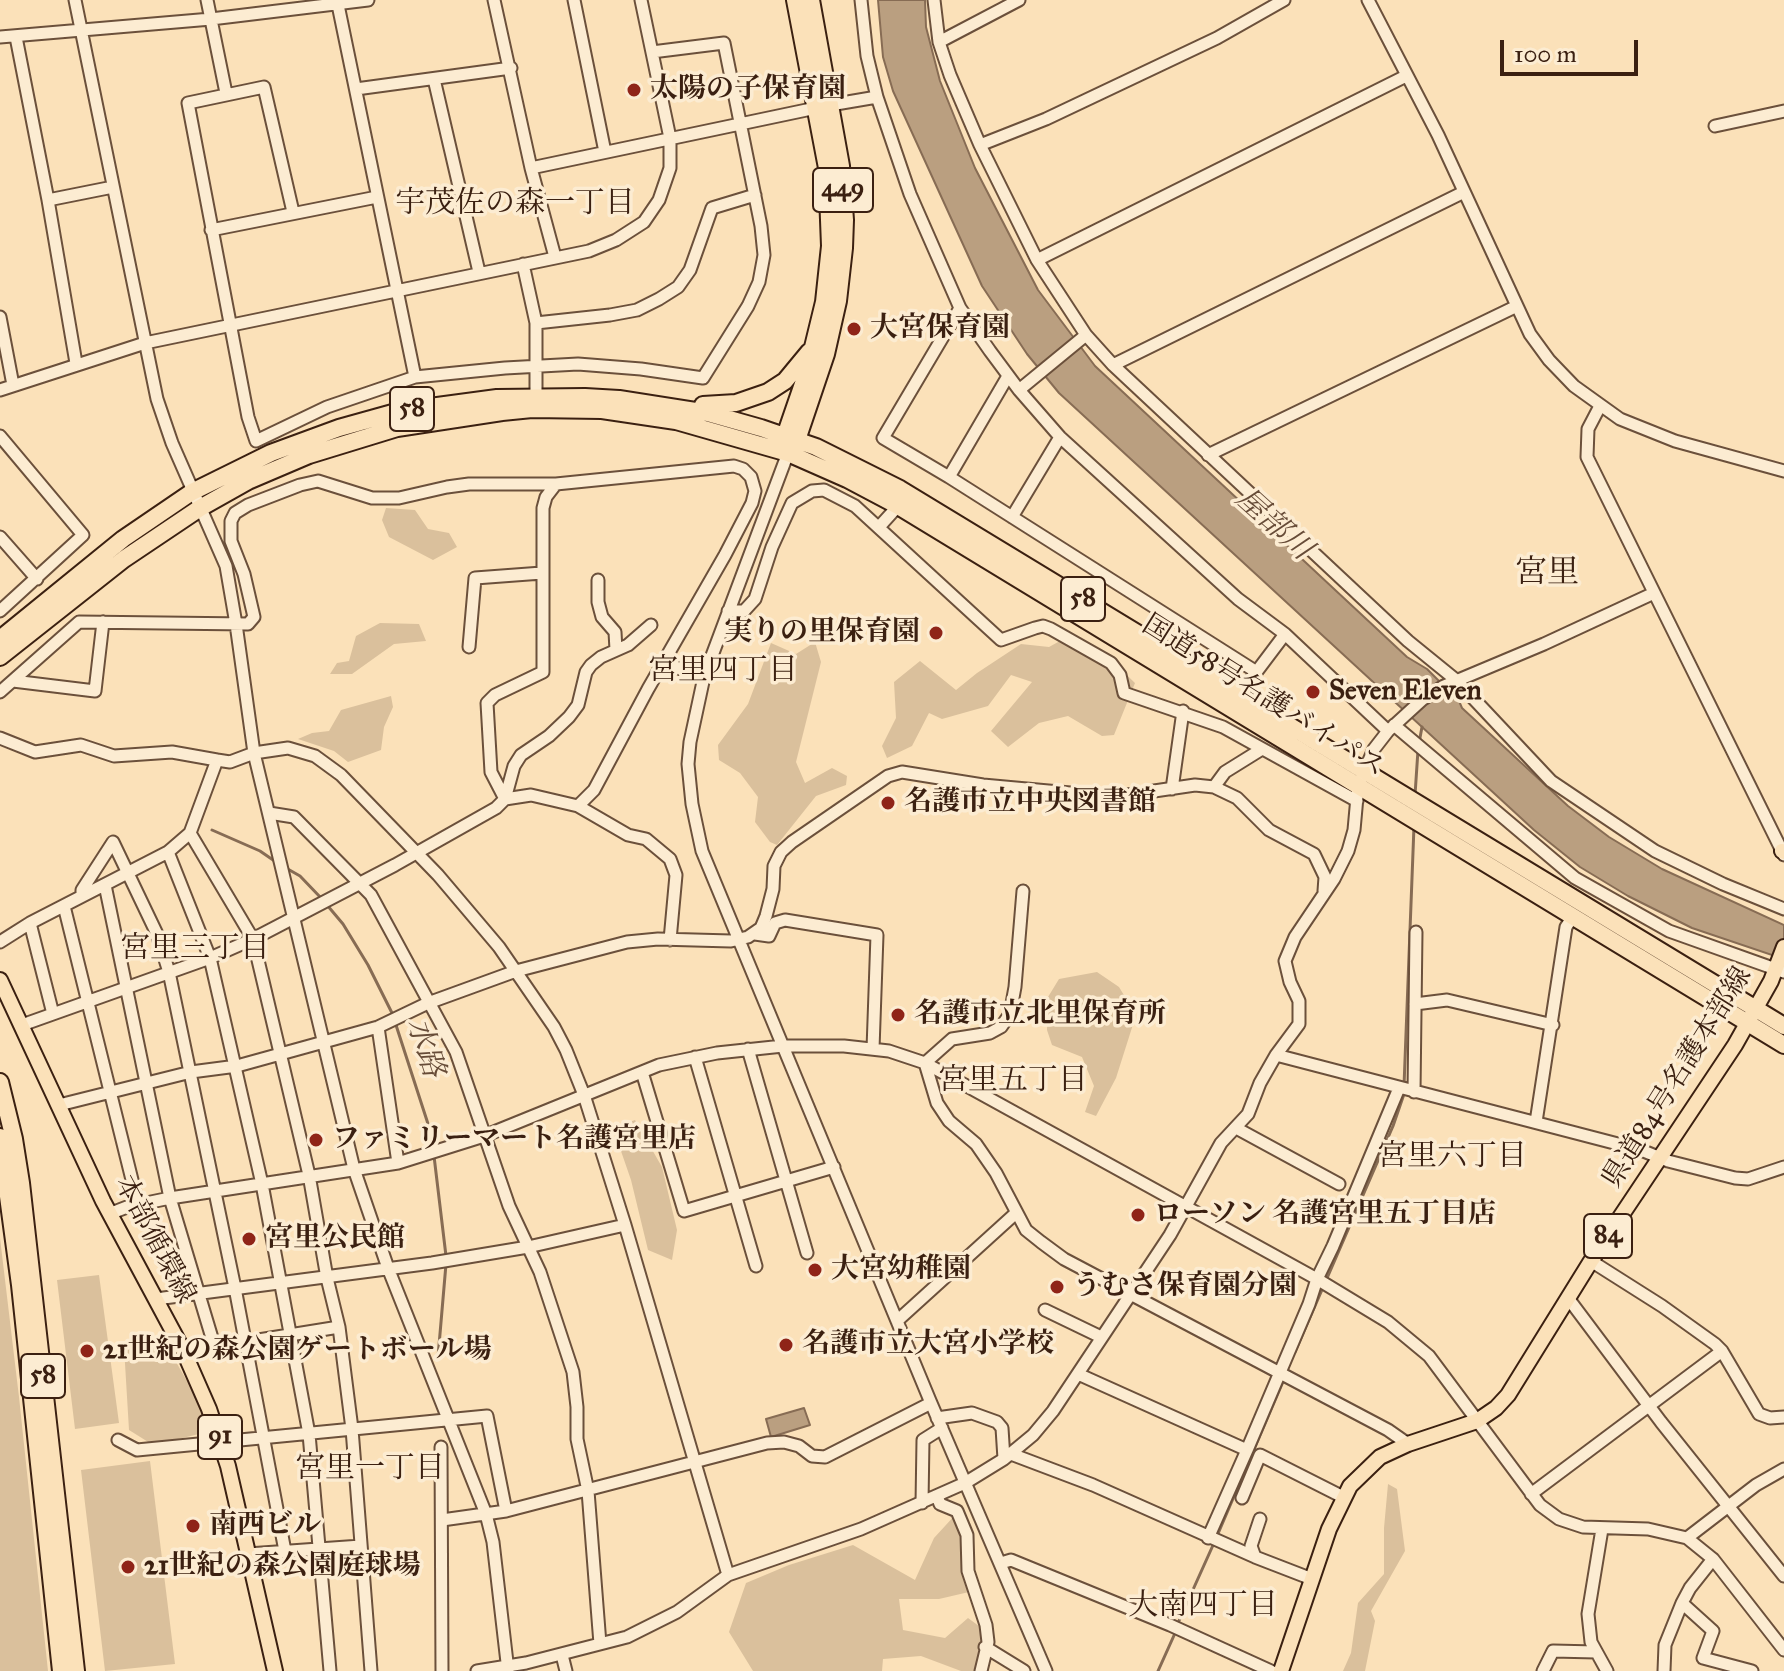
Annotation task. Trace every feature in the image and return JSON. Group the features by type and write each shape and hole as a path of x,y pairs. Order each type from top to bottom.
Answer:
{"highway":[{"name":"449","path":"790,443 826,354 843,273 844,197 795,0"},
{"name":"449","path":"790,443 829,272 830,219 823,106 811,0"},
{"path":"678,407 727,405 763,395 785,381 815,341"},
{"name":"国道58号名護バイパス","path":"0,639 123,539 196,500 271,453 339,428 380,416 460,402 536,397 619,399 678,407 732,419 790,443 848,461 900,489 1239,695 1359,786 1571,886 1752,1016 1784,1045"},
{"name":"国道58号名護バイパス","path":"0,657 196,500 353,440 427,422 502,412 568,409 639,415 790,443 1572,918 1752,1016 1784,1026"},
{"name":"58","path":"0,1082 14,1139 26,1225 76,1671"},
{"name":"58","path":"0,1137 20,1285 61,1671"}],"main road":[{"name":"県道84号名護本部線","path":"1281,1671 1343,1497 1373,1462 1408,1444 1477,1421 1496,1408 1513,1389 1591,1261 1752,1016 1779,969 1784,947"},
{"name":"本部循環線","path":"0,980 109,1214 184,1352 223,1443 275,1671"}],"street":[{"path":"75,0 157,399 196,500 226,566 254,753 354,1169 388,1268 486,1514 493,1542 508,1669"},
{"path":"207,0 226,93"},
{"path":"0,37 82,32 368,0"},
{"path":"494,0 531,168 555,257"},
{"path":"574,0 605,152"},
{"path":"0,390 145,343 589,251 616,240 644,222 659,200 670,168 670,138 641,0"},
{"path":"861,0 867,56 877,97 910,194 960,308 1008,376 1060,437 1238,599 1395,725 1571,886 1669,931 1779,969"},
{"path":"934,0 939,42 980,145 1037,260 1084,337 1408,641 1456,680 1551,781 1655,851 1784,909"},
{"path":"939,42 1019,0"},
{"path":"980,145 1046,119 1217,38 1284,0"},
{"path":"1368,0 1438,135 1530,334 1549,360 1600,406 1642,429 1784,471"},
{"path":"337,2 415,377"},
{"path":"16,37 76,363"},
{"path":"293,212 264,87 188,103 248,417 256,441 327,407 415,377 578,364 703,378 748,306 759,282 764,255 755,195 724,43 652,52"},
{"path":"356,89 511,68"},
{"path":"1037,260 1406,76"},
{"path":"434,79 479,272"},
{"path":"531,168 877,97"},
{"path":"1715,126 1784,111"},
{"path":"48,200 113,187"},
{"path":"1113,365 1464,192"},
{"path":"536,323 637,310 659,299 678,287 690,270 712,208 755,195"},
{"path":"211,230 377,197"},
{"path":"523,264 536,323 536,397"},
{"path":"1208,455 1517,306"},
{"path":"960,308 883,438 1255,671"},
{"path":"0,317 13,385"},
{"path":"1019,390 1084,337"},
{"path":"949,477 1008,376"},
{"path":"1600,406 1588,429 1587,457 1783,853"},
{"path":"0,436 83,535 0,611"},
{"path":"1012,517 1060,437"},
{"path":"790,443 704,677 690,742 688,764 692,804 702,851 1046,1671"},
{"path":"0,692 79,622 248,624 254,617 244,574 231,541 231,521 235,513 258,499 318,481 372,498 399,498 469,484 556,484 734,466 743,469 751,477 755,491 752,503 594,790 578,806"},
{"path":"505,799 491,772 487,703 495,695 543,672 543,508 546,497 556,484"},
{"path":"728,611 744,611 755,599 772,547 792,503 802,495 824,490 837,494 855,506 1001,640 1043,626 1051,629 1111,663 1120,675 1124,693 1183,711 1223,727 1262,749 1359,786"},
{"path":"879,527 898,506"},
{"path":"0,537 37,579"},
{"path":"725,555 745,565"},
{"path":"469,647 475,578 542,573"},
{"path":"598,580 598,602 602,617 615,632 616,650"},
{"path":"477,1671 508,1669 627,1637 687,1606 728,1575 861,1529 965,1483 1007,1457 1033,1435 1132,1295 1221,1143 1248,1114 1260,1083 1299,1024 1299,1001 1285,961 1295,937 1348,851 1354,830 1359,786 1374,749 1423,699 1444,686 1654,593"},
{"path":"13,681 95,691 103,622"},
{"path":"22,1025 210,958 253,939 294,920 496,808 505,799 514,766 521,755 549,736 578,705 586,672 591,665 628,645 651,625"},
{"path":"1239,695 1285,634"},
{"path":"664,663 704,677"},
{"path":"1172,789 1183,711"},
{"path":"0,738 35,752 81,745 114,756 172,752 230,762 254,753 288,748 315,756 341,775 471,913 554,1027 584,1095 728,1575"},
{"path":"1214,787 1225,772 1262,749"},
{"path":"0,942 30,923 168,852 190,833 217,760"},
{"path":"755,934 766,916 773,889 774,866 781,852 819,822 894,773 910,772 983,785 1103,796 1195,785 1214,787 1237,798 1269,830 1314,854 1325,877 1323,896"},
{"path":"505,799 531,795 578,806 628,835 646,839 670,859 676,875 670,940"},
{"path":"269,813 294,817 371,895 456,1052 509,1206 540,1272 573,1372 577,1439 588,1491 600,1644"},
{"path":"190,833 253,939 309,1175 339,1327 352,1429 371,1671"},
{"path":"82,896 82,890 113,842 157,934 169,972 235,1288 285,1551"},
{"path":"168,852 210,958 262,1184 309,1434 330,1671"},
{"path":"105,885 170,1198 215,1348"},
{"path":"925,1063 952,1039 990,1033 1001,1027 1010,1014 1023,891"},
{"path":"64,906 138,1204"},
{"path":"1536,1122 1566,927 1572,918"},
{"path":"59,1105 191,1072 237,1066 281,1055 378,1027 428,1003 516,971 627,942 739,940 755,934 769,936 775,923 785,920 877,935 873,1049"},
{"path":"30,923 53,1014"},
{"path":"1414,1092 1416,932"},
{"path":"1415,1004 1447,1000 1553,1025"},
{"path":"378,1027 398,1163"},
{"path":"109,1214 170,1198 398,1163 484,1136 659,1065 695,1057 783,1046 889,1051 925,1063 1322,1282 1388,1322 1432,1354 1540,1505 1559,1519 1583,1527 1648,1529 1687,1538 1713,1559 1779,1635 1784,1650"},
{"path":"748,1049 807,1253"},
{"path":"1276,1055 1536,1122 1700,1170 1748,1179 1784,1167"},
{"path":"695,1057 756,1266"},
{"path":"925,1063 937,1103 949,1121 976,1144 996,1173 1026,1230 1064,1259 1388,1430 1408,1444"},
{"path":"642,1072 684,1211 834,1167"},
{"path":"1212,1539 1309,1304 1322,1282 1399,1088"},
{"path":"1236,1128 1339,1184"},
{"path":"897,1321 1016,1213"},
{"path":"156,1299 327,1278 528,1247 625,1225"},
{"path":"1591,1261 1662,1306 1722,1351 1759,1414 1770,1418 1784,1417"},
{"path":"1568,1298 1784,1576"},
{"path":"1045,1310 1101,1337"},
{"path":"184,1352 339,1327"},
{"path":"1531,1494 1722,1351"},
{"path":"1078,1374 1247,1450"},
{"path":"442,1520 506,1511 767,1443 784,1442 799,1446 812,1456 825,1457 931,1403"},
{"path":"922,1503 923,1440 940,1423 972,1413 997,1422 1002,1428 1007,1457"},
{"path":"118,1440 137,1450 487,1416 506,1511"},
{"path":"441,1447 442,1671"},
{"path":"1242,1498 1260,1455 1343,1497"},
{"path":"1007,1457 1093,1485 1212,1539 1312,1579"},
{"path":"1687,1538 1756,1485 1784,1469"},
{"path":"937,1496 940,1504 957,1511 967,1535 968,1571 986,1625 988,1642 981,1671"},
{"path":"1255,1557 1251,1546 1260,1519"},
{"path":"1602,1529 1588,1614 1591,1642 1607,1671"},
{"path":"969,1551 990,1539"},
{"path":"248,1554 361,1546"},
{"path":"1664,1671 1665,1645 1682,1603 1713,1559"},
{"path":"1001,1563 1011,1560 1170,1625 1271,1671"},
{"path":"1682,1603 1713,1631 1703,1658 1752,1671"},
{"path":"985,1647 1024,1671"},
{"path":"1543,1671 1553,1651 1596,1652"},
{"path":"562,1655 566,1671"}],"shaded area":[{"path":"878,0 925,0 926,27 940,81 975,168 1038,290 1095,366 1407,657 1427,669 1459,701 1462,708 1568,806 1609,837 1662,869 1784,925 1784,959 1692,928 1628,896 1580,867 1534,830 1059,393 1027,354 982,286 893,91 883,57"},
{"path":"386,508 415,510 428,529 449,533 457,547 433,560 389,537 382,520"},
{"path":"380,623 419,624 426,641 394,644 352,674 330,674 337,663 349,661 356,636"},
{"path":"1069,636 1104,653 1135,683 1114,735 1102,736 1068,716 1039,723 1008,747 991,731 1032,682 1011,675 988,706 942,719 929,713 912,746 887,758 882,746 896,718 894,682 920,661 956,690 1021,644 1049,647"},
{"path":"815,642 821,662 796,762 805,783 832,768 847,776 846,785 816,796 777,845 770,842 755,822 758,797 740,773 719,760 718,745 748,704 771,643 796,654"},
{"path":"391,696 393,707 384,727 381,750 348,762 334,751 298,739 329,731 341,710"},
{"path":"1097,972 1119,987 1136,1015 1116,1078 1096,1116 1085,1112 1094,1086 1082,1057 1052,1045 1047,1030 1048,997 1059,979"},
{"path":"635,1120 662,1167 677,1230 672,1260 648,1250 631,1180 613,1128"},
{"path":"0,1238 19,1397 48,1671 0,1671"},
{"name":"21世紀の森公園ゲートボール場","path":"99,1275 119,1423 75,1429 57,1280"},
{"path":"160,1334 203,1409 199,1434 153,1445 129,1430 124,1347"},
{"path":"804,1408 810,1425 771,1437 766,1419"},
{"name":"21世紀の森公園庭球場","path":"150,1461 175,1664 105,1671 81,1470"},
{"path":"1388,1484 1397,1489 1405,1551 1371,1611 1375,1621 1365,1671 1343,1671 1351,1653 1358,1603 1384,1574"},
{"path":"956,1514 964,1527 969,1592 939,1599 899,1599 903,1630 945,1638 968,1618 983,1629 978,1671 961,1671 921,1656 883,1659 882,1671 753,1671 729,1632 746,1583 789,1565 853,1545 915,1580 934,1538"}],"waterway":[{"path":"1419,743 1422,727"},
{"path":"1415,795 1418,750"},
{"path":"1404,1086 1414,826"},
{"name":"水路","path":"212,830 260,851 276,862"},
{"name":"水路","path":"286,868 300,876 322,899"},
{"name":"水路","path":"327,905 343,924 368,965 393,1015"},
{"name":"水路","path":"395,1022 430,1130 433,1149"},
{"path":"1295,1352 1404,1094"},
{"name":"水路","path":"434,1156 446,1256"},
{"name":"水路","path":"438,1357 446,1264"},
{"path":"1217,1536 1285,1377"},
{"path":"1178,1623 1214,1543"},
{"path":"1158,1671 1176,1631"}],"place":[{"name":"太陽の子保育園","path":"634,90"},
{"name":"大宮保育園","path":"854,329"},
{"name":"実りの里保育園","path":"936,633"},
{"name":"Seven Eleven","path":"1313,692"},
{"name":"名護市立中央図書館","path":"888,803"},
{"name":"名護市立北里保育所","path":"898,1015"},
{"name":"ファミリーマート名護宮里店","path":"316,1140"},
{"name":"ローソン 名護宮里五丁目店","path":"1138,1215"},
{"name":"宮里公民館","path":"249,1239"},
{"name":"大宮幼稚園","path":"815,1270"},
{"name":"うむさ保育園分園","path":"1057,1287"},
{"name":"名護市立大宮小学校","path":"786,1345"},
{"name":"21世紀の森公園ゲートボール場","path":"87,1351"},
{"name":"南西ビル","path":"193,1526"},
{"name":"21世紀の森公園庭球場","path":"128,1567"}],"district":[{"name":"宇茂佐の森一丁目","path":"515,205"},
{"name":"宮里","path":"1547,574"},
{"name":"宮里四丁目","path":"723,672"},
{"name":"宮里三丁目","path":"195,950"},
{"name":"宮里五丁目","path":"1013,1082"},
{"name":"宮里六丁目","path":"1452,1158"},
{"name":"宮里一丁目","path":"370,1470"},
{"name":"大南四丁目","path":"1203,1607"}],"water label":[{"name":"屋部川","path":"1273,525"}]}
